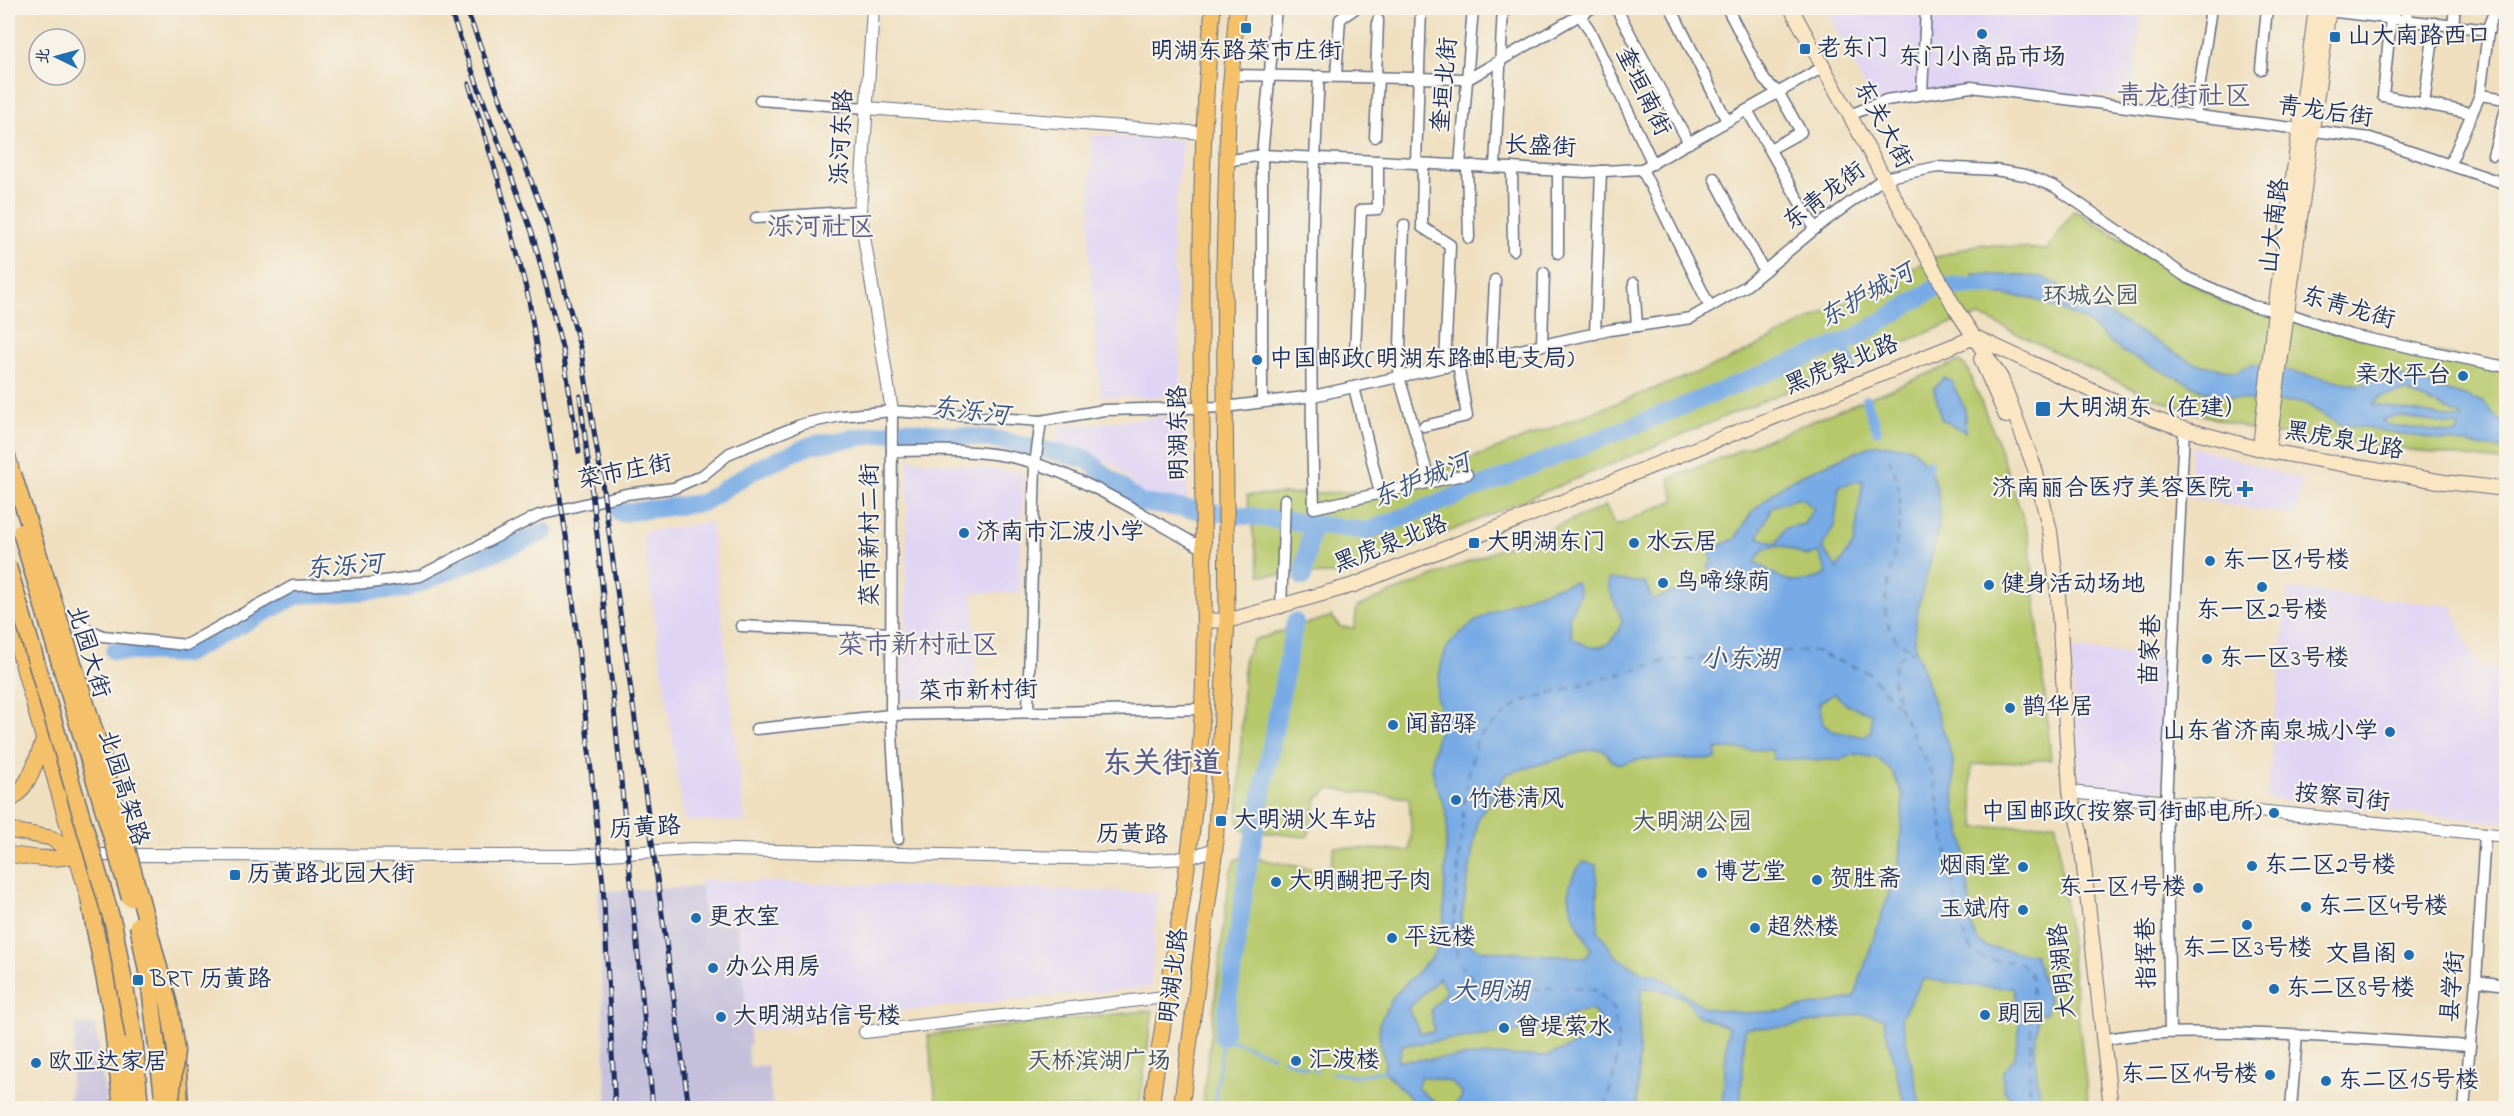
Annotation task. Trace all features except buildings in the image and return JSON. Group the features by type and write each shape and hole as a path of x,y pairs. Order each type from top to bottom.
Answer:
{"highway":[{"name":"北园高架路","path":"10,481 140,930 162,1077 163,1108"},
{"path":"10,481 97,737 170,1005 180,1108"},
{"name":"北园高架路","path":"8,566 114,927 127,990 140,1108"},
{"path":"90,904 111,1011 122,1108"},
{"path":"140,930 170,1005"},
{"path":"169,1108 176,1051"}],"main road":[{"name":"明湖东路","path":"1188,858 1202,709 1204,620 1201,292 1206,75 1213,8"},
{"name":"明湖东路","path":"1215,849 1227,621 1224,266 1231,75 1237,8"},
{"name":"东关大街","path":"1791,8 1825,66 1955,308 1975,337"},
{"name":"山大南路","path":"2264,450 2305,130 2324,9"},
{"name":"黑虎泉北路","path":"1204,620 1227,621 1281,608 1354,585 1975,337 2152,418 2184,429 2264,450 2444,482 2506,489"},
{"name":"大明湖路","path":"1975,337 1977,351 2027,472 2040,527 2102,1108"},
{"name":"北园大街","path":"8,456 10,481 105,791 119,857 140,919 164,1042 169,1108"},
{"path":"8,619 90,904 99,920 119,1004 131,1108"},
{"path":"8,801 15,797 27,780 44,739"},
{"name":"大明湖路","path":"2068,793 2080,832 2110,1108"},
{"path":"8,830 51,838 76,855"},
{"name":"明湖北路","path":"1181,1108 1215,849"},
{"name":"历黄路","path":"8,854 37,859 62,859 76,855"},
{"name":"明湖北路","path":"1151,1108 1188,858"}],"street":[{"name":"泺河东路","path":"873,8 860,211 892,411"},
{"path":"1262,402 1262,155 1276,8"},
{"path":"1336,76 1340,19 1356,8"},
{"path":"1421,8 1419,163 1422,228 1450,245 1445,367"},
{"name":"奎垣北街","path":"1469,238 1463,166 1473,8"},
{"path":"1495,167 1503,8"},
{"path":"1231,75 1468,79 1578,11 1592,8"},
{"path":"1616,8 1689,143"},
{"path":"1671,8 1727,121"},
{"path":"1727,8 1765,81 1778,92 1801,132 1770,149"},
{"path":"1922,93 1926,8"},
{"path":"2195,116 2211,8"},
{"path":"2261,69 2267,8"},
{"path":"2406,20 2407,8"},
{"path":"2453,25 2455,8"},
{"path":"2450,164 2480,95 2489,30 2496,8"},
{"path":"2324,9 2489,30"},
{"name":"奎垣南街","path":"1578,11 1653,164"},
{"path":"2391,18 2383,96 2472,113"},
{"path":"1375,137 1378,20"},
{"path":"2424,104 2435,23"},
{"name":"长盛街","path":"1227,161 1262,155 1558,170 1642,169 1825,66"},
{"path":"1319,76 1310,396 1314,508 1467,474"},
{"name":"青龙后街","path":"1850,115 1886,100 1971,87 2370,138 2506,184"},
{"path":"2480,95 2506,99"},
{"path":"760,100 1204,133"},
{"path":"1747,110 1815,229"},
{"path":"2493,154 2506,110"},
{"path":"1355,353 1361,210 1378,209 1378,161"},
{"name":"东青龙街","path":"1225,407 1310,396 1595,334 1691,318 1746,286 1815,229 1884,178 1937,167 1995,170 2025,175 2055,187 2107,225 2188,278 2230,299 2350,335 2506,367"},
{"path":"1512,168 1513,250"},
{"path":"1642,169 1710,307"},
{"path":"1558,170 1558,253"},
{"path":"1595,334 1601,171"},
{"path":"1714,178 1764,271"},
{"path":"756,219 860,211"},
{"path":"1404,225 1399,377 1431,482"},
{"path":"1542,345 1544,273"},
{"path":"1491,357 1495,280"},
{"path":"1634,283 1637,326"},
{"path":"1424,426 1467,416 1458,364"},
{"path":"1354,387 1380,494"},
{"name":"菜市庄街","path":"52,613 103,636 186,645 293,586 370,583 420,576 539,515 626,494 674,488 703,475 730,453 803,424 840,416 892,411 1040,426 1104,410 1225,407"},
{"name":"菜市新村二街","path":"892,411 891,715 898,839"},
{"path":"1028,712 1035,462 1040,426"},
{"name":"苗家巷","path":"2166,802 2184,429"},
{"path":"892,446 1035,462 1091,486 1203,548"},
{"path":"1281,608 1285,499"},
{"path":"741,626 891,633"},
{"name":"菜市新村街","path":"756,729 891,715 1202,709"},
{"name":"按察司街","path":"2068,793 2506,836"},
{"name":"指挥巷","path":"2166,802 2170,1032"},
{"name":"县学街","path":"2464,1108 2476,981 2485,833"},
{"name":"历黄路","path":"76,855 119,857 573,856 692,849 1126,860 1188,858 1215,849"},
{"path":"2476,981 2506,985"},
{"path":"865,1032 1166,996"},
{"path":"2102,1040 2129,1034 2170,1032 2297,1035 2470,1046"},
{"path":"2291,1108 2297,1035"}],"shaded area":[{"name":"老东门","path":"1825,8 2142,8 2132,96 1922,93 1874,105"},
{"path":"1092,135 1183,140 1172,234 1182,397 1101,397 1089,255"},
{"path":"1186,415 1187,500 1143,495 1114,464 1055,443 1060,426"},
{"name":"济南丽合医疗美容医院","path":"2192,446 2302,480 2296,516 2189,498"},
{"name":"济南市汇波小学","path":"908,459 1023,473 1020,593 973,593 976,694 904,699"},
{"path":"711,522 745,822 684,821 642,532"},
{"name":"山东省济南泉城小学","path":"2288,589 2452,606 2478,667 2506,670 2506,823 2267,799"},
{"path":"2071,649 2167,657 2162,791 2080,786"},
{"path":"700,880 1157,893 1151,987 826,1018 792,1028 749,1030 737,923 712,925 704,916"},
{"path":"701,887 704,916 711,915 712,925 737,923 751,1045 747,1046 750,1067 767,1065 773,1108 607,1108 598,891"},
{"path":"76,1023 95,1026 107,1108 68,1108"}],"green space":[{"name":"环城公园","path":"2074,210 2228,305 2399,347 2506,365 2506,462 2262,432 2192,412 2139,392 1980,316 1943,326 1347,574 1260,575 1247,495 1386,491 1727,361 1933,258 1979,244 2047,250"},
{"name":"大明湖公园","path":"1960,361 1967,368 1996,438 2029,536 2051,759 1971,765 1976,828 2056,823 2089,1108 1202,1108 1230,873 1235,860 1244,856 1305,868 1330,870 1334,847 1410,851 1409,798 1330,789 1317,799 1309,834 1306,837 1242,830 1238,821 1244,659 1254,640 1332,616 1340,627 1354,628 1357,607 1606,506 1615,526 1675,500 1669,479"},
{"name":"天桥滨湖广场","path":"1153,1010 1139,1108 937,1108 928,1035"}],"water":[{"path":"1973,274 2044,277 2193,363 2236,372 2251,364 2358,385 2397,375 2483,402 2499,420 2506,419 2506,450 2339,424 2303,402 2252,401 2206,392 2121,351 2086,321 2032,298 1982,293","holes":["2405,391 2463,417 2462,420 2373,404 2378,398","2396,416 2458,426 2459,430 2456,434 2389,425 2382,420"]},
{"path":"1944,378 1951,381 1965,409 1965,432 1941,419 1934,388"},
{"name":"小东湖","path":"1873,445 1897,445 1910,448 1917,453 1936,485 1939,508 1938,531 1919,604 1915,627 1916,650 1953,760 1955,809 1964,840 1972,928 1976,938 1986,947 2035,955 2049,1001 2046,1014 2038,1013 2035,1048 2039,1108 2009,1108 2012,1100 2003,1088 2003,1072 2015,1054 2018,1043 2019,1021 2013,988 1983,987 1923,979 1901,1017 1921,1108 1905,1108 1883,1018 1859,1014 1786,1027 1745,1028 1740,1108 1722,1108 1728,1027 1697,1015 1685,998 1659,989 1641,988 1637,1108 1450,1108 1461,1099 1462,1093 1451,1082 1421,1076 1417,1088 1442,1108 1420,1108 1384,1071 1385,1061 1380,1046 1379,1024 1393,997 1432,957 1443,939 1447,818 1435,781 1432,759 1440,714 1436,697 1442,662 1450,644 1475,622 1508,604 1576,582 1580,594 1569,617 1572,637 1588,646 1602,646 1613,638 1622,622 1609,589 1609,579 1645,583 1653,600 1712,577 1707,566 1713,563 1709,551 1735,539 1752,512 1780,487 1801,475","holes":["1863,480 1854,543 1837,568 1822,548 1835,524 1839,486","1799,497 1814,508 1804,524 1785,528 1776,544 1758,537 1772,507","1783,546 1806,556 1819,552 1827,574 1805,581 1790,581 1755,562 1765,548","1834,693 1847,705 1871,713 1871,731 1865,737 1832,731 1823,724 1819,703","1592,749 1604,750 1612,761 1621,764 1643,759 1716,759 1716,749 1772,750 1773,759 1839,760 1856,754 1879,759 1893,773 1903,796 1899,863 1854,998 1783,1011 1743,1013 1705,1008 1659,976 1641,972 1614,955 1598,930 1596,865 1584,862 1575,872 1569,894 1574,916 1591,948 1586,958 1479,950 1465,940 1461,921 1478,819 1506,774","1439,978 1446,991 1431,1010 1434,1032 1420,1033 1408,1009","1592,1010 1598,1017 1597,1036 1547,1056 1491,1055 1398,1061 1402,1045 1542,1029 1577,1012"]}],"waterway":[{"name":"东护城河","path":"620,513 702,503 756,469 811,445 904,430 999,440 1086,459 1140,503 1368,531 1857,337 1937,287 2003,285"},
{"path":"1843,342 1852,368"},
{"path":"1866,400 1877,430"},
{"path":"1303,577 1312,525"},
{"name":"东泺河","path":"114,651 185,654 298,595 405,589 545,532"},
{"path":"1223,1037 1247,872 1295,622"},
{"path":"1214,1108 1223,1037 1273,1056"},
{"path":"1282,1059 1307,1068"},
{"path":"1313,1070 1317,1071"},
{"path":"1332,1073 1355,1076 1384,1071"}],"ferry route":[{"path":"1888,457 1899,487 1900,518 1886,598 1886,616 1897,642 1916,650 1904,654 1895,661 1893,680 1900,709 1934,778 1961,930 1971,949 1980,957 2020,964 2032,979 2029,1108"},
{"path":"1605,1108 1615,1072 1618,1037 1613,1008 1595,990 1574,987 1498,990 1475,981 1459,964 1453,934 1458,870 1466,786 1477,738 1520,702 1666,661 1810,650 1868,672 1900,709"}],"railway":[{"path":"449,8 532,232 563,351 579,452"},
{"path":"466,8 548,226 581,351 600,468 689,1108"},
{"path":"469,84 499,182 529,300 567,542 603,884 615,1108"},
{"path":"580,396 597,534 653,1108"}],"place":[{"name":"明湖东路菜市庄街","path":"1246,28"},
{"name":"东门小商品市场","path":"1982,34"},
{"name":"山大南路西口","path":"2335,37"},
{"name":"老东门","path":"1805,49"},
{"name":"中国邮政(明湖东路邮电支局)","path":"1257,360"},
{"name":"亲水平台","path":"2463,376"},
{"name":"大明湖东（在建）","path":"2043,409"},
{"name":"济南丽合医疗美容医院","path":"2245,489"},
{"name":"济南市汇波小学","path":"964,533"},
{"name":"大明湖东门","path":"1474,543"},
{"name":"水云居","path":"1634,543"},
{"name":"东一区1号楼","path":"2210,561"},
{"name":"鸟啼绿荫","path":"1663,583"},
{"name":"健身活动场地","path":"1989,585"},
{"name":"东一区2号楼","path":"2262,587"},
{"name":"东一区3号楼","path":"2207,659"},
{"name":"鹊华居","path":"2010,708"},
{"name":"闻韶驿","path":"1393,725"},
{"name":"山东省济南泉城小学","path":"2390,732"},
{"name":"竹港清风","path":"1456,800"},
{"name":"中国邮政(按察司街邮电所)","path":"2274,813"},
{"name":"大明湖火车站","path":"1221,821"},
{"name":"东二区2号楼","path":"2252,866"},
{"name":"烟雨堂","path":"2023,867"},
{"name":"博艺堂","path":"1702,873"},
{"name":"历黄路北园大街","path":"235,875"},
{"name":"贺胜斋","path":"1817,880"},
{"name":"大明醐把子肉","path":"1276,882"},
{"name":"东二区1号楼","path":"2198,888"},
{"name":"东二区4号楼","path":"2306,907"},
{"name":"玉斌府","path":"2023,910"},
{"name":"更衣室","path":"696,918"},
{"name":"东二区3号楼","path":"2247,925"},
{"name":"超然楼","path":"1755,928"},
{"name":"平远楼","path":"1392,938"},
{"name":"文昌阁","path":"2409,955"},
{"name":"办公用房","path":"713,968"},
{"name":"BRT 历黄路","path":"138,980"},
{"name":"东二区8号楼","path":"2274,989"},
{"name":"朗园","path":"1985,1015"},
{"name":"大明湖站信号楼","path":"721,1017"},
{"name":"曾堤萦水","path":"1504,1028"},
{"name":"汇波楼","path":"1296,1061"},
{"name":"欧亚达家居","path":"36,1063"},
{"name":"东二区14号楼","path":"2270,1075"},
{"name":"东二区15号楼","path":"2326,1081"}],"district":[{"name":"青龙街社区","path":"2184,97"},
{"name":"泺河社区","path":"821,228"},
{"name":"菜市新村社区","path":"918,646"},
{"name":"东关街道","path":"1162,765"}],"water label":[{"name":"大明湖","path":"1490,993"}]}
